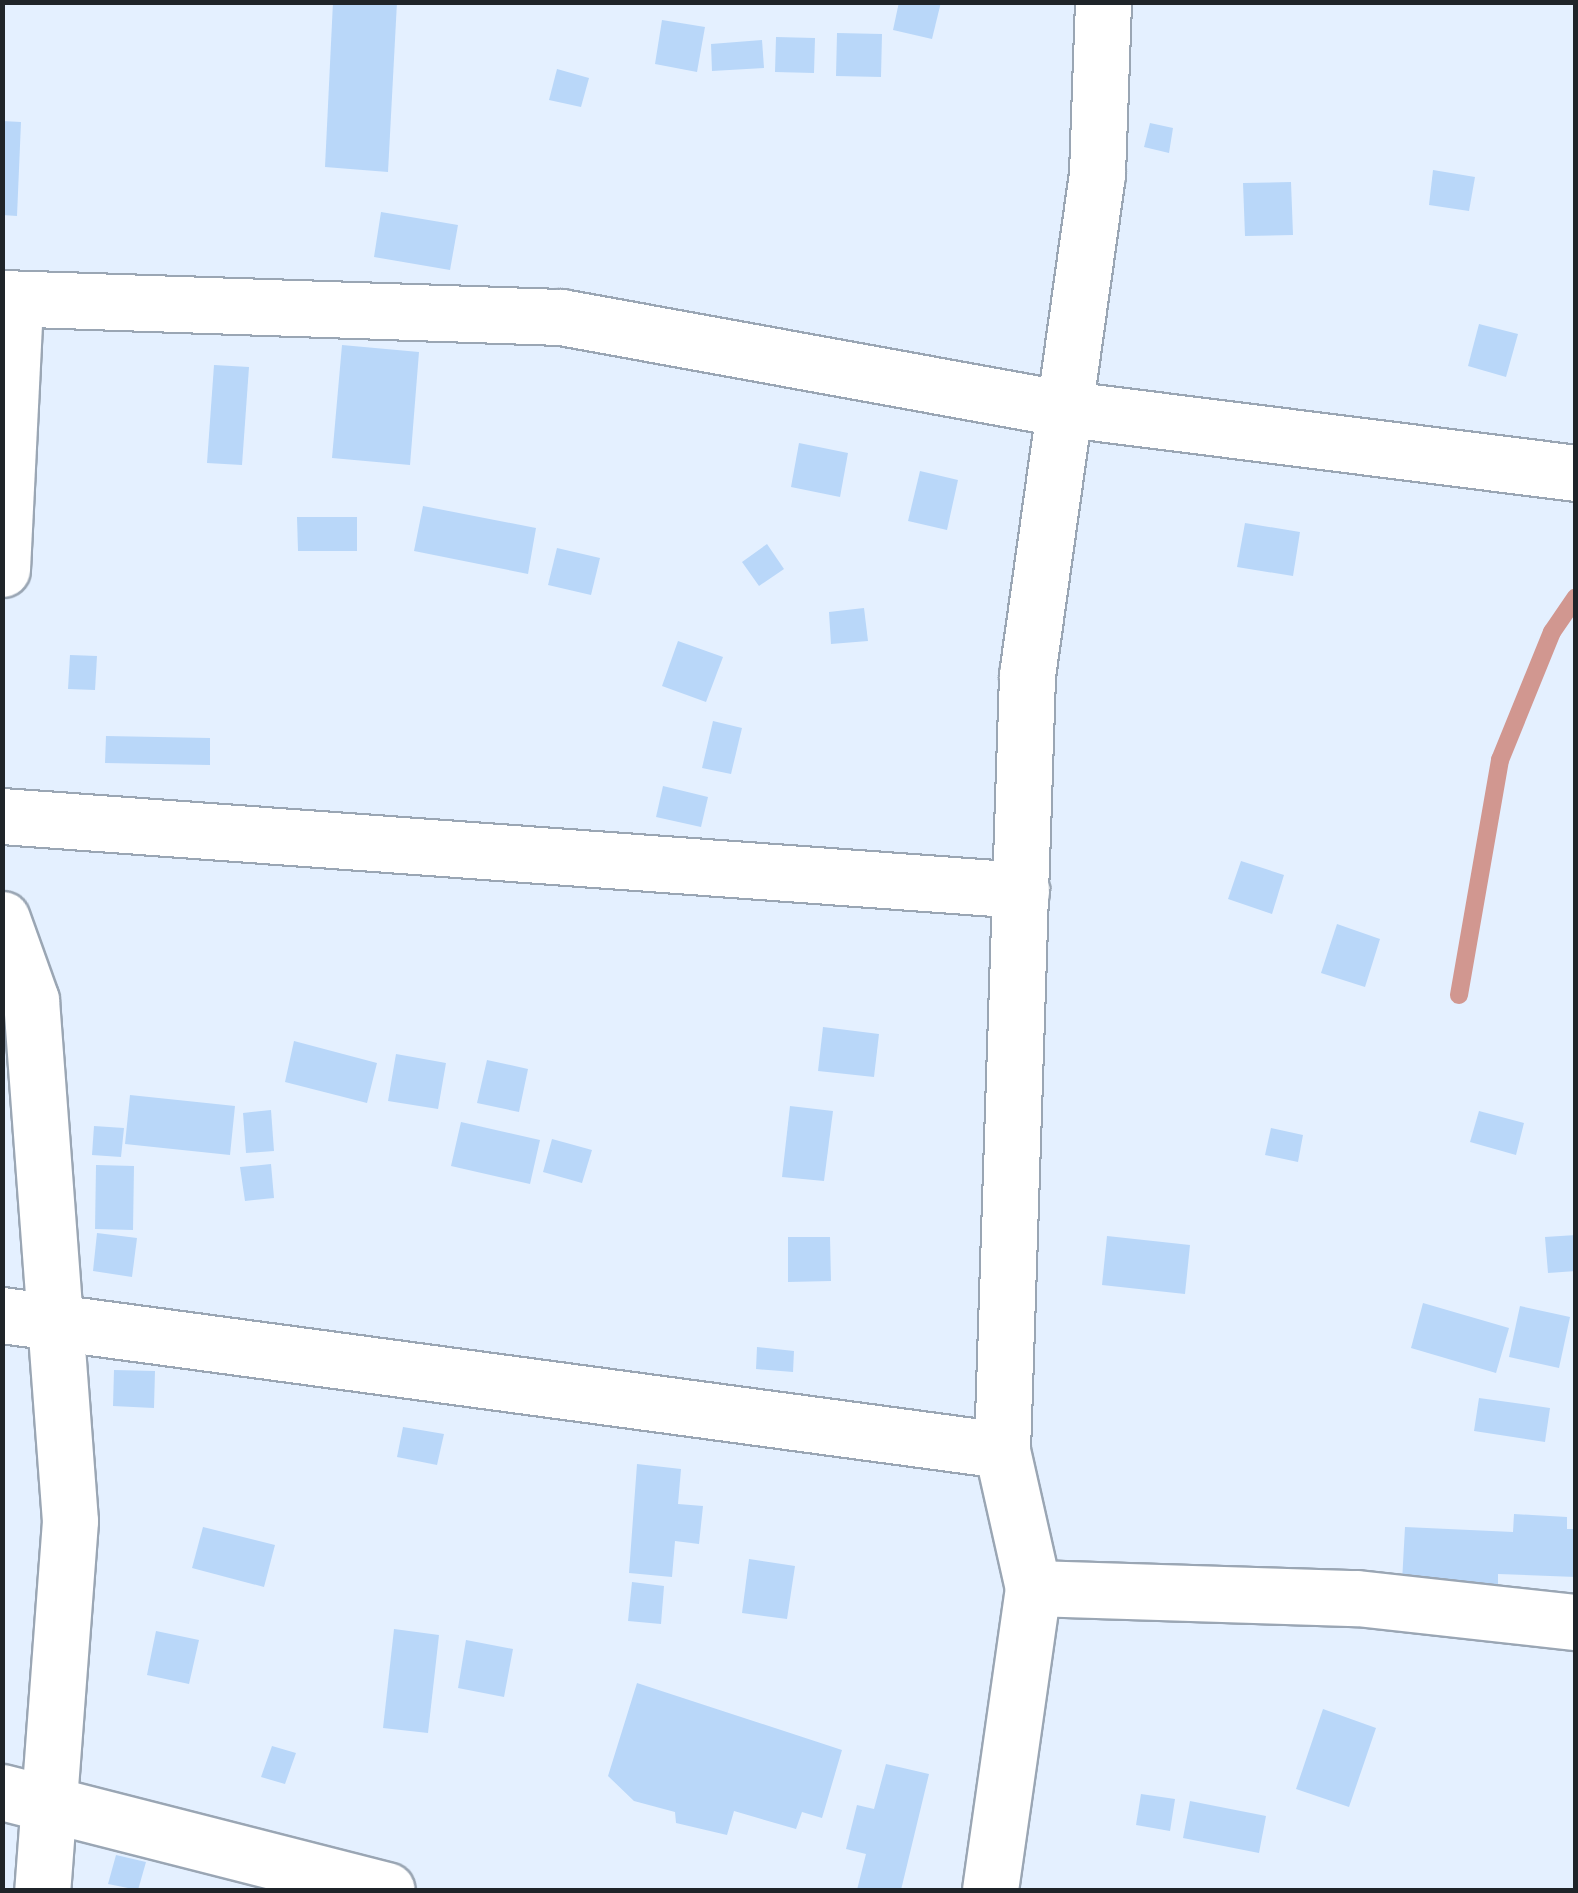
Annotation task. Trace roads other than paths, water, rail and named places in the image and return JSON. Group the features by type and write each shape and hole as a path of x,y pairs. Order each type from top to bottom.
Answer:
{"street":[{"path":"990,1890 1033,1588 1002,1450 1027,675 1060,408 1097,174 1103,2"},
{"path":"2,569 9,299 561,317 1060,408 1576,472"},
{"path":"2,816 1021,890"},
{"path":"2,920 31,1000 26,1317 70,1521 26,1796 42,1890"},
{"path":"26,1317 1002,1450"},
{"path":"1033,1588 1357,1598 1576,1622"},
{"path":"26,1796 387,1890"}],"waterway":[{"path":"1459,995 1500,760 1552,632 1576,597"}]}
